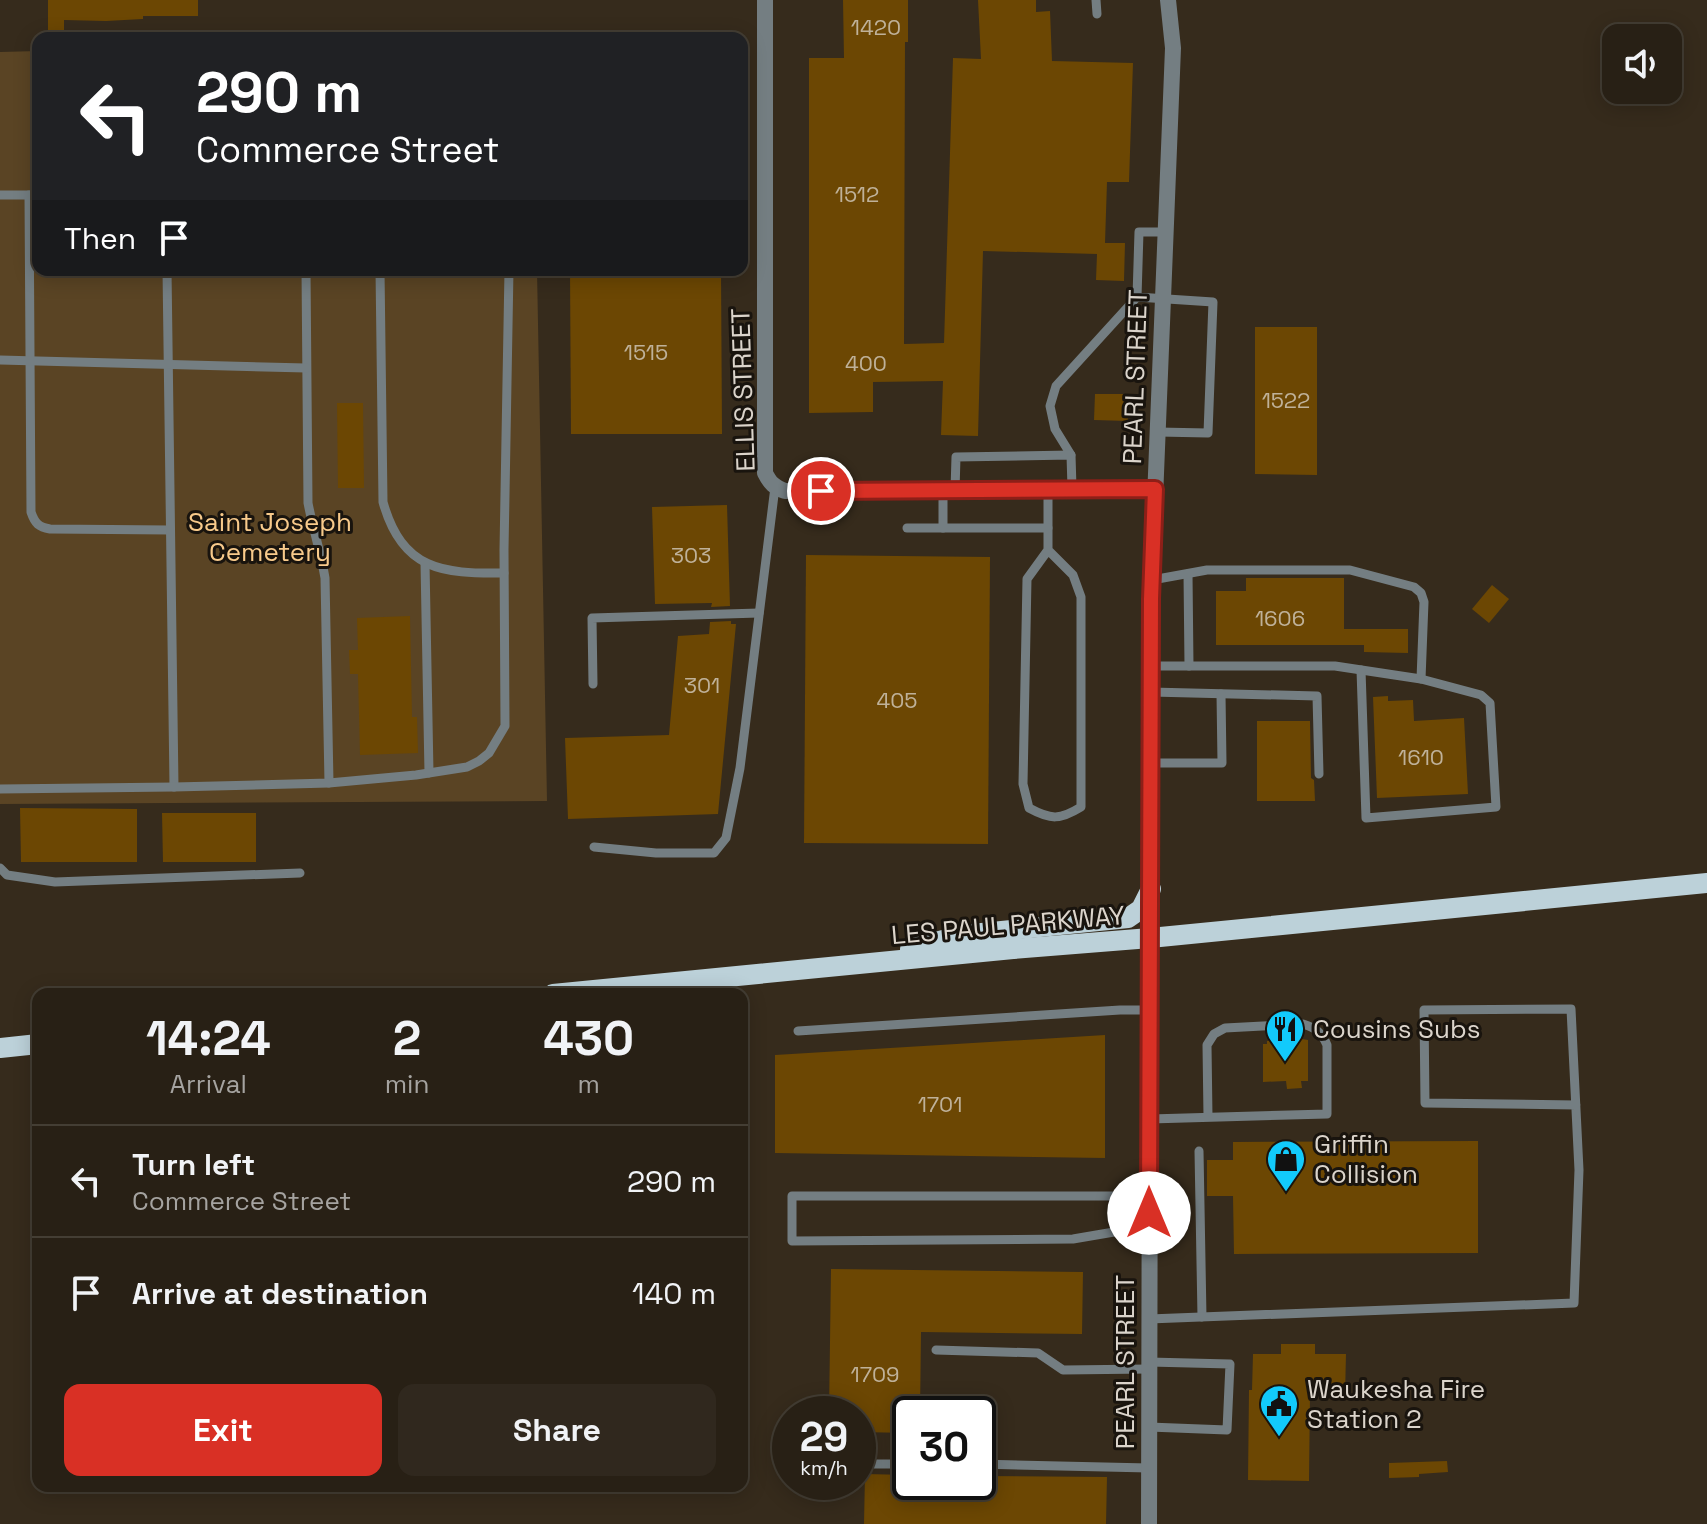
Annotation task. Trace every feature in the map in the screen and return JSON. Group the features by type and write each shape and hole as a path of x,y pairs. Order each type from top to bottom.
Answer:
{"main road":[{"name":"LES PAUL PARKWAY","path":"615,988 1707,883"},
{"path":"852,965 962,935 1128,918 1141,909 1151,889"},
{"path":"0,1048 32,1045"}],"street":[{"name":"ELLIS STREET","path":"765,0 765,473 775,487"},
{"name":"PEARL STREET","path":"1149,1524 1152,580 1173,48 1168,0"},
{"path":"775,487 785,491 1155,489"}],"lane":[{"path":"1096,0 1097,14"},
{"path":"0,195 32,195"},
{"path":"1072,488 1071,455 1055,429 1050,406 1056,386 1137,297 1139,232 1165,232"},
{"path":"33,276 31,512 35,522 50,529 170,530"},
{"path":"167,276 174,787"},
{"path":"306,276 308,503 325,578 329,783"},
{"path":"380,276 383,502 389,522 410,552 425,563 458,573 504,573"},
{"path":"0,789 329,783 467,767 489,753 505,726 509,276"},
{"path":"1137,297 1213,302 1208,433 1158,432"},
{"path":"0,360 306,368"},
{"path":"943,528 956,457 1071,455"},
{"path":"594,847 656,853 714,853 726,838 740,768 775,487"},
{"path":"1048,489 1048,550 1027,579 1023,784 1029,808 1046,817 1067,816 1081,807 1081,597 1073,575 1048,550"},
{"path":"907,528 1048,528"},
{"path":"425,563 429,773"},
{"path":"1152,580 1207,570 1350,570 1414,587 1421,593 1424,602 1421,679"},
{"path":"1188,574 1189,666"},
{"path":"593,684 592,618 759,613"},
{"path":"1151,666 1335,666 1421,679 1481,695 1490,703 1496,807 1366,818 1361,670"},
{"path":"1151,692 1317,696 1319,774"},
{"path":"1151,763 1222,763 1221,694"},
{"path":"0,868 7,875 55,882 300,873"},
{"path":"1149,1319 1574,1303 1579,1170 1576,1105 1571,1009 1424,1010 1425,1103 1576,1105"},
{"path":"798,1031 1150,1010"},
{"path":"1150,1119 1327,1114 1327,1045 1323,1035 1303,1024 1225,1028 1214,1034 1207,1045 1208,1117"},
{"path":"1199,1151 1202,1317"},
{"path":"1149,1196 792,1196 792,1241 1073,1239 1114,1232 1149,1231"},
{"path":"936,1350 1038,1353 1063,1370 1230,1364 1227,1430 1149,1427"},
{"path":"996,1464 1149,1468"}],"green space":[{"name":"Saint Joseph Cemetery","path":"32,51 32,276 537,276 547,801 0,804 0,52"}],"building":[{"path":"48,0 198,0 198,16 64,20 64,32 48,32"},
{"path":"843,0 908,0 908,42 905,42 904,344 944,343 953,58 981,59 978,0 1036,0 1036,12 1050,11 1052,61 1133,63 1129,182 1107,182 1105,243 1125,243 1124,281 1096,280 1097,254 983,251 978,436 941,435 943,381 873,382 873,412 809,413 809,58 844,58"},
{"path":"570,276 721,276 722,434 571,434"},
{"path":"1255,327 1317,327 1317,475 1255,474"},
{"path":"1095,394 1128,394 1128,421 1094,420"},
{"path":"337,403 363,403 364,488 338,488"},
{"path":"727,505 730,606 711,607 712,603 655,604 652,507"},
{"path":"806,555 990,557 988,844 804,843"},
{"path":"1246,578 1344,578 1344,629 1408,629 1408,653 1364,652 1364,645 1216,645 1216,591 1246,591"},
{"path":"1492,585 1509,599 1489,623 1472,609"},
{"path":"410,616 412,717 417,717 418,753 360,755 358,674 350,674 349,650 358,650 357,618"},
{"path":"731,621 731,624 736,624 718,814 568,819 565,738 669,735 678,636 709,634 710,622"},
{"path":"1388,696 1388,701 1413,700 1414,721 1464,718 1468,794 1377,798 1373,697"},
{"path":"1257,721 1310,721 1311,778 1314,780 1315,801 1257,801"},
{"path":"20,808 137,809 137,862 21,862"},
{"path":"162,813 256,813 256,862 163,862"},
{"path":"1105,1035 1105,1158 775,1153 775,1055"},
{"name":"Cousins Subs","path":"1290,1037 1308,1040 1308,1081 1301,1081 1302,1088 1287,1089 1286,1081 1263,1082 1263,1044"},
{"path":"1478,1141 1478,1253 1234,1254 1233,1196 1207,1196 1207,1160 1233,1160 1233,1142"},
{"path":"831,1269 1083,1272 1082,1334 921,1332 920,1396 892,1396 892,1433 876,1432 876,1396 829,1396"},
{"name":"Waukesha Fire Station 2","path":"1281,1344 1315,1344 1315,1354 1346,1354 1345,1396 1310,1396 1309,1481 1248,1480 1249,1390 1252,1390 1253,1354 1281,1354"},
{"path":"1447,1461 1448,1472 1389,1478 1389,1463"},
{"path":"876,1474 892,1475 892,1500 996,1500 996,1476 1107,1477 1106,1524 864,1524 864,1500 876,1500"}],"place":[{"name":"Cousins Subs","path":"1285,1063"},
{"name":"Griffin Collision","path":"1286,1193"},
{"name":"Waukesha Fire Station 2","path":"1279,1438"}],"route":[{"path":"821,491 1155,489 1151,599 1149,1213"}]}
